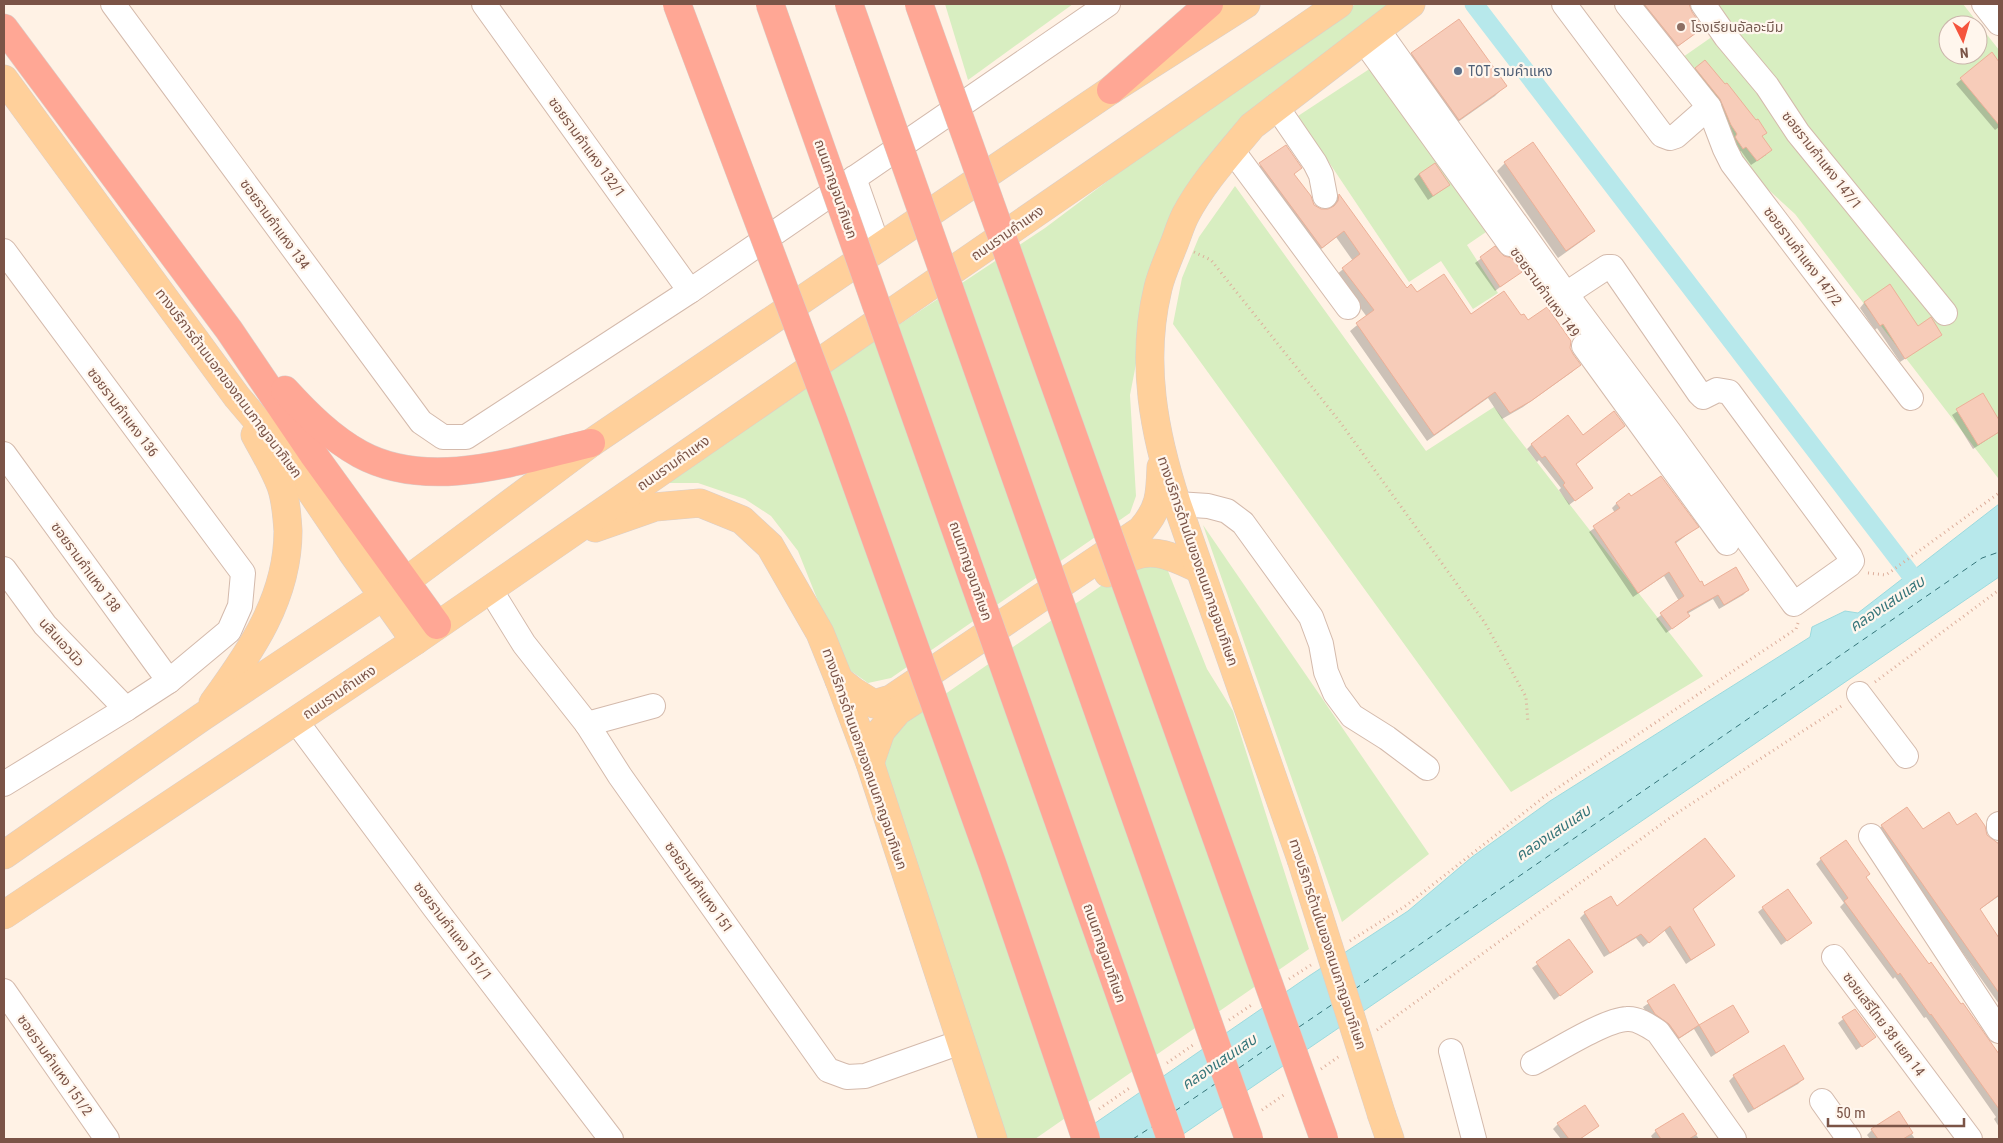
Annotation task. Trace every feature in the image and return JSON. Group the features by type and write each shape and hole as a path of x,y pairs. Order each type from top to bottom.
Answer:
{"highway":[{"path":"677,4 834,422 990,856 1086,1139"},
{"name":"ถนนกาญจนาภิเษก","path":"770,4 1171,1139"},
{"path":"849,4 1249,1139"},
{"path":"919,4 1324,1139"},
{"path":"1111,90 1209,4"},
{"path":"4,28 229,330 313,454 437,625"},
{"path":"229,330 304,411 336,439 361,455 388,465 425,473 462,472 591,443"}],"main road":[{"path":"4,856 202,718 406,581 591,443 1111,90 1246,4"},
{"name":"ถนนรามคำแหง","path":"4,916 415,641 1339,4"},
{"name":"ทางบริการด้านในของถนนกาญจนาภิเษก","path":"1386,1128 1301,859 1161,456 1152,402 1149,367 1158,288 1175,242 1186,214 1232,150 1252,126 1276,106 1411,4"},
{"name":"ทางบริการด้านนอกของถนนกาญจนาภิเษก","path":"4,79 237,398 287,456 415,641"},
{"path":"202,718 264,628 276,599 288,543 287,516 282,487 237,398"},
{"path":"839,680 874,704 892,699 1141,530 1152,518 1160,497 1161,456"},
{"name":"ทางบริการด้านนอกของถนนกาญจนาภิเษก","path":"562,540 655,507 700,503 742,520 770,546 820,633 839,680 870,763 993,1139"},
{"path":"870,763 881,731 898,711 1134,556 1151,552 1170,556 1199,569"}],"street":[{"name":"ซอยรามคำแหง 134","path":"113,4 421,422 443,437 466,437 690,291"},
{"name":"ซอยรามคำแหง 132/1","path":"484,4 690,291"},
{"path":"690,291 1108,4"},
{"path":"1564,4 1662,135 1670,138 1676,136 1709,107"},
{"name":"ซอยรามคำแหง 147/2","path":"1627,4 1709,107 1732,163 1911,398"},
{"name":"ซอยรามคำแหง 147/1","path":"1703,4 1726,37 1767,86 1798,133 1945,313"},
{"path":"1984,4 1999,24"},
{"path":"1371,36 1670,433 1794,604 1849,565 1852,560 1850,556 1729,392 1717,390 1703,397 1699,393 1612,266 1607,267 1566,294"},
{"name":"ซอยรามคำแหง 149","path":"1371,36 1727,543"},
{"path":"1276,106 1315,164 1320,174 1325,196"},
{"path":"1232,150 1348,307"},
{"path":"854,178 879,248"},
{"name":"ซอยรามคำแหง 136","path":"4,250 243,573 240,606 229,631 168,681"},
{"name":"ซอยรามคำแหง 138","path":"4,454 168,681"},
{"path":"1177,504 1208,506 1227,511 1243,523 1310,617 1321,644 1326,672 1335,693 1352,716 1387,738 1427,768"},
{"name":"นลินเอวนิว","path":"4,569 45,625 126,709"},
{"name":"ซอยรามคำแหง 151","path":"490,589 528,650 587,724 620,776 828,1070 847,1077 865,1076 961,1042"},
{"path":"4,784 168,681"},
{"path":"1859,694 1906,756"},
{"path":"587,724 653,706"},
{"name":"ซอยรามคำแหง 151/1","path":"296,721 434,907 611,1139"},
{"path":"1871,836 1999,1031"},
{"name":"ซอยเสรีไทย 38 แยก 14","path":"1834,957 1970,1139"},
{"name":"ซอยรามคำแหง 151/2","path":"4,991 107,1139"},
{"path":"1533,1064 1610,1023 1628,1019 1646,1023 1658,1032 1734,1139"},
{"path":"1451,1051 1474,1139"},
{"path":"1822,1101 1849,1139"}],"path":[{"path":"1175,242 1211,260 1340,422 1485,623 1526,698 1528,723"},
{"path":"1861,572 1886,575 1999,493"},
{"path":"1371,1034 1674,815 1859,694 1999,590"},
{"path":"1348,942 1407,905 1544,797 1796,629 1799,620"},
{"path":"1282,984 1314,963"},
{"path":"1225,1023 1257,1001"},
{"path":"1160,1067 1201,1040"},
{"path":"1316,1073 1347,1051"},
{"path":"1096,1112 1136,1084"},
{"path":"1260,1112 1292,1090"}],"green space":[{"path":"945,4 1073,4 968,80"},
{"path":"1356,4 1390,4 1273,92 1205,163 1151,286 1130,395 1136,496 1130,513 891,678 868,683 844,666 798,551 771,516 745,499 698,483 660,483 1045,228 1238,83"},
{"path":"1709,4 1963,4 1972,15 1938,15 1938,65 1988,65 1988,36 1999,50 1998,478 1795,214 1737,161 1683,57 1726,27"},
{"path":"1374,66 1486,232 1467,245 1498,293 1473,309 1441,261 1409,282 1298,116"},
{"path":"1235,186 1426,451 1494,407 1703,676 1511,792 1173,324 1182,278 1199,237"},
{"path":"1203,525 1429,854 1342,922"},
{"path":"1153,561 1168,571 1207,669 1233,711 1309,949 1035,1139 1001,1139 879,761 892,731 1134,563"}],"water":[{"name":"คลองแสนแสบ","path":"1999,504 1999,577 1176,1139 1072,1139 1309,976 1408,911 1472,857 1550,801 1810,637 1812,627 1845,611 1858,613"}],"building":[{"name":"โรงเรียนอัลอะมีม","path":"1644,4 1689,4 1703,28 1678,46"},
{"name":"TOT รามคำแหง","path":"1459,19 1507,86 1459,120 1411,53"},
{"path":"1992,52 1999,62 1999,125 1960,78 1976,65 1988,65 1988,55"},
{"path":"1705,60 1725,84 1727,83 1756,120 1758,119 1767,133 1762,136 1772,150 1757,161 1746,147 1743,149 1735,137 1737,134 1720,99 1695,68"},
{"path":"1533,142 1595,231 1566,251 1504,162"},
{"path":"1286,145 1302,168 1294,174 1311,196 1314,205 1321,209 1328,209 1338,201 1339,194 1407,288 1411,284 1417,292 1444,274 1471,314 1504,291 1521,315 1524,314 1528,320 1547,307 1571,341 1570,348 1581,365 1531,401 1510,413 1495,392 1434,435 1356,323 1374,310 1342,268 1360,254 1344,231 1322,248 1259,163"},
{"path":"1435,163 1450,185 1433,196 1419,174"},
{"path":"1495,246 1504,256 1512,258 1522,272 1500,287 1480,257"},
{"path":"1890,284 1918,326 1931,317 1942,335 1905,359 1883,324 1880,326 1864,302"},
{"path":"1983,393 1999,420 1999,432 1978,445 1956,409"},
{"path":"1614,411 1625,426 1576,464 1593,488 1575,501 1563,485 1565,483 1545,456 1542,458 1531,444 1568,415 1583,435"},
{"path":"1661,476 1699,527 1675,542 1700,582 1702,581 1704,586 1736,567 1749,590 1724,605 1718,595 1687,612 1690,616 1672,629 1660,613 1684,596 1669,572 1638,593 1593,526 1620,508 1616,503 1629,493 1631,496"},
{"path":"1907,807 1923,829 1949,812 1957,825 1976,813 1985,826 1987,835 1999,844 1999,895 1980,909 1999,938 1999,993 1881,825"},
{"path":"1705,838 1735,876 1693,909 1715,945 1691,960 1670,926 1649,943 1641,934 1610,953 1584,912 1611,896 1617,906"},
{"path":"1846,840 1870,874 1866,877 1929,964 1931,962 1961,1004 1963,1003 1999,1054 1999,1109 1931,1014 1900,973 1898,975 1844,901 1848,898 1820,858"},
{"path":"1788,889 1812,923 1787,941 1762,907"},
{"path":"1569,939 1593,972 1560,996 1536,962"},
{"path":"1674,984 1699,1025 1679,1038 1669,1024 1655,1014 1647,1001"},
{"path":"1733,1005 1749,1032 1716,1053 1699,1025"},
{"path":"1855,1009 1876,1037 1862,1047 1842,1017"},
{"path":"1784,1045 1804,1079 1754,1109 1733,1075"},
{"path":"1585,1105 1599,1126 1580,1139 1569,1139 1557,1123"},
{"path":"1899,1111 1913,1133 1903,1139 1878,1139 1871,1129"},
{"path":"1683,1113 1697,1134 1689,1139 1661,1139 1655,1130"}],"waterway":[{"name":"คลองแสนแสบ","path":"1474,4 1917,583"}],"ferry route":[{"path":"1355,989 1982,558 1999,552"},
{"path":"1299,1027 1333,1004"},
{"path":"1239,1068 1275,1043"},
{"path":"1175,1111 1215,1084"},
{"path":"1133,1139 1153,1126"}],"place":[{"name":"โรงเรียนอัลอะมีม","path":"1681,27"},
{"name":"TOT รามคำแหง","path":"1458,71"}]}
